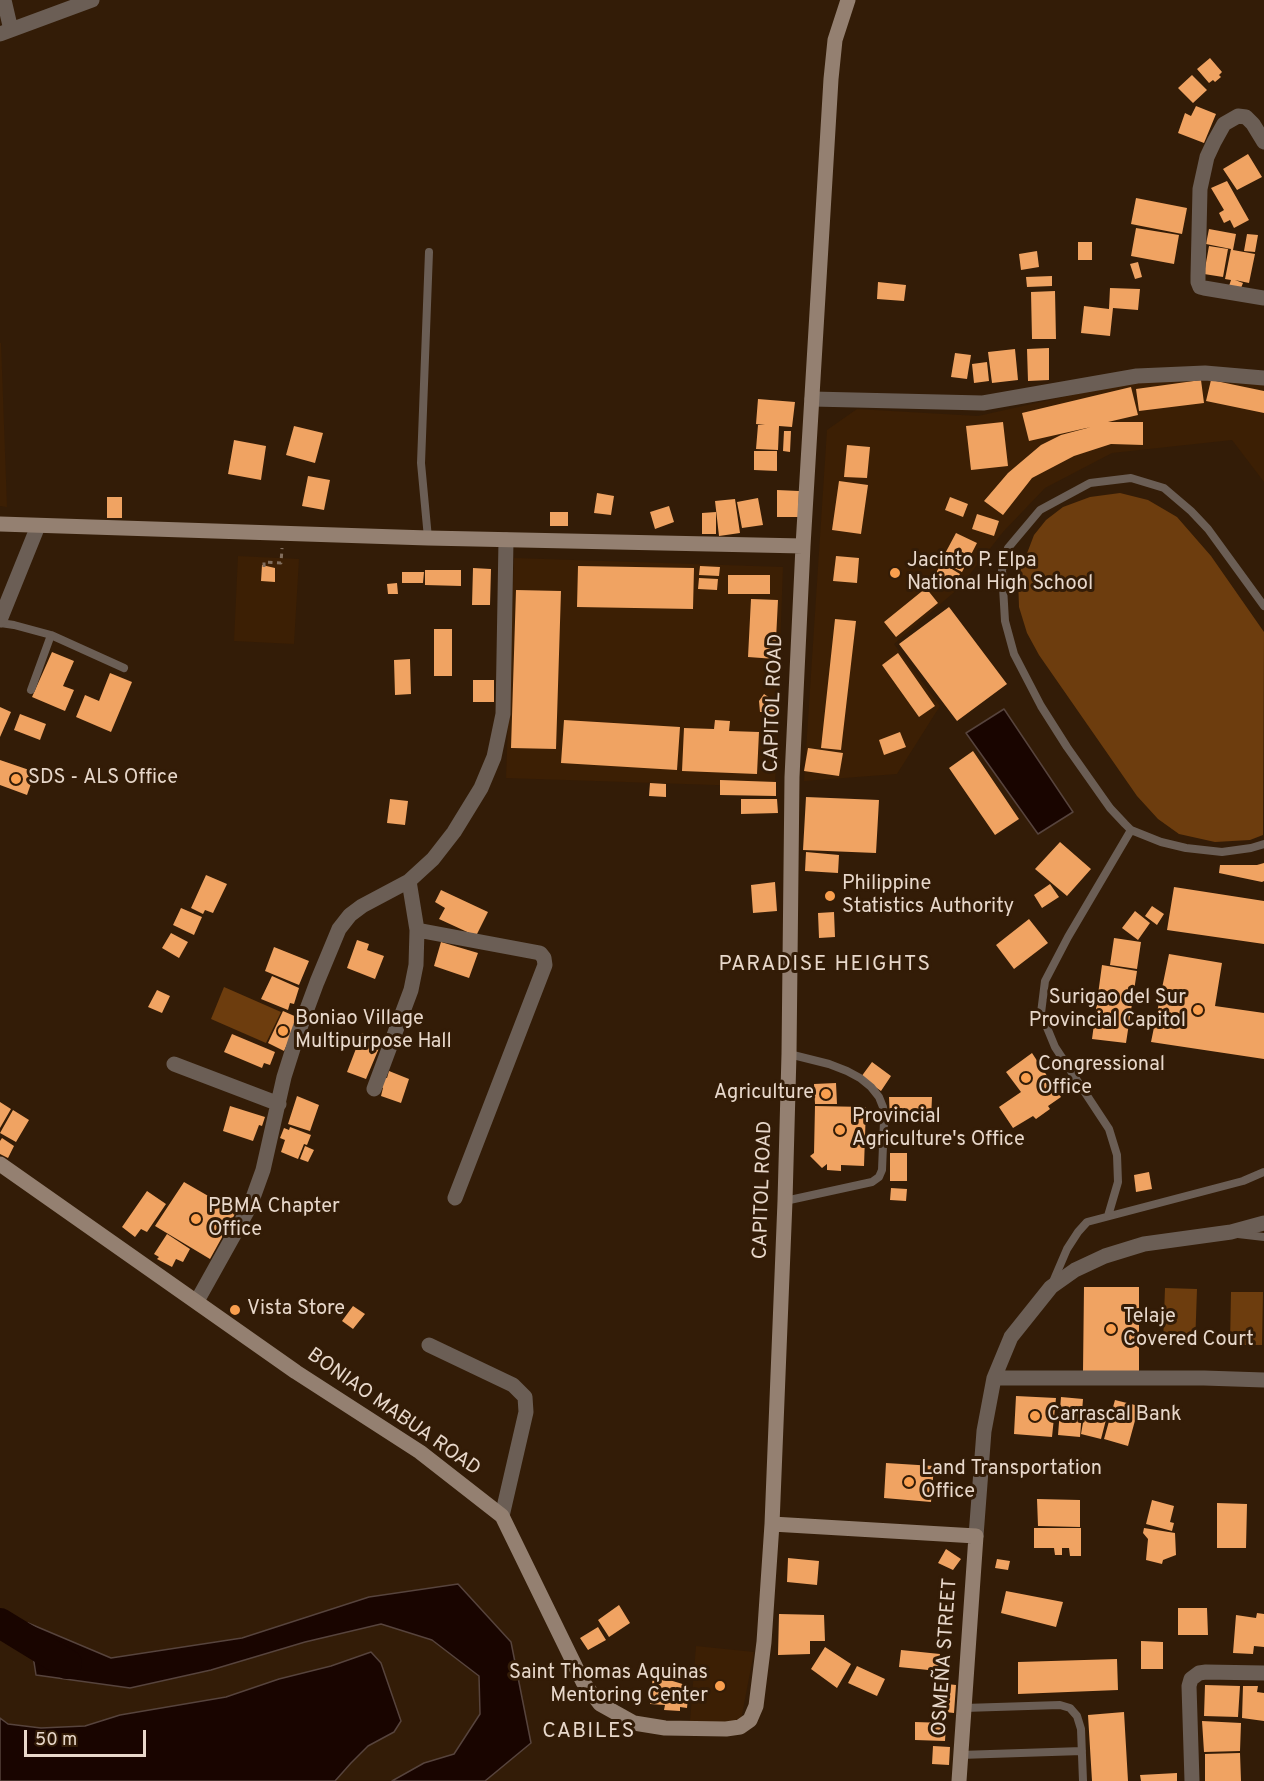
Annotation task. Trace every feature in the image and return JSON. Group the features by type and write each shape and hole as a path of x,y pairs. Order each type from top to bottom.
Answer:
{"main road":[{"name":"CAPITOL ROAD","path":"772,1524 789,1054 792,777 803,546 831,79 835,40 848,0"},
{"path":"0,524 428,538 803,546"},
{"name":"BONIAO MABUA ROAD","path":"0,1164 296,1372 420,1452 502,1516 583,1682 600,1704 634,1723 665,1728 726,1729 740,1727 750,1720 756,1706 764,1642 772,1524"},
{"path":"772,1524 976,1536"},
{"name":"OSMEÑA STREET","path":"959,1781 976,1536"}],"street":[{"path":"4,0 6,32 92,0"},
{"path":"1264,142 1253,124 1246,117 1238,116 1224,124 1214,142 1207,157 1200,189 1198,276 1200,286 1204,288 1264,298"},
{"path":"812,399 983,403 1137,376 1205,373 1264,378"},
{"path":"0,622 38,526"},
{"path":"197,1301 250,1206 264,1170 284,1077 317,982 339,929 350,915 362,906 409,881 433,860 454,832 481,788 494,757 502,714 506,540"},
{"path":"374,1089 411,990 416,965 417,930 409,881"},
{"path":"417,930 540,952 545,965 454,1198"},
{"path":"174,1064 279,1104"},
{"path":"976,1536 984,1431 994,1378 1011,1337 1051,1287 1075,1270 1106,1256 1144,1244 1231,1232 1264,1223"},
{"path":"429,1345 513,1385 525,1396 526,1412 502,1516"},
{"path":"994,1378 1264,1380"},
{"path":"1192,1781 1189,1686 1191,1679 1199,1673 1206,1672 1264,1673"}],"lane":[{"path":"428,538 421,463 429,252"},
{"path":"1264,606 1215,538 1191,511 1164,488 1131,477 1090,483 1040,510 1008,548 1002,570 1005,621 1014,654 1041,706 1067,747 1110,808 1131,830 1161,842 1186,848 1222,852 1264,844"},
{"path":"0,622 51,635 124,668"},
{"path":"31,690 51,635"},
{"path":"1108,1216 1118,1182 1117,1155 1109,1129 1054,1047 1041,1013 1045,981 1131,830"},
{"path":"785,1201 872,1182 879,1177 882,1170 884,1121 879,1096 860,1078 829,1064 789,1054"},
{"path":"1051,1287 1059,1265 1078,1232 1087,1222 1243,1181 1264,1173"},
{"path":"1231,1232 1264,1237"},
{"path":"963,1708 1060,1705 1070,1708 1077,1716 1081,1729 1083,1781"},
{"path":"960,1755 1082,1751"}],"path":[{"path":"264,567 264,562 281,563 283,534"}],"shaded area":[{"path":"1,343 7,507 0,506"},
{"name":"Jacinto P. Elpa National High School","path":"1264,379 1264,482 1232,440 1112,453 1045,488 1003,532 959,588 894,644 940,706 897,774 804,781 827,430 857,409 978,416 1135,381"},
{"path":"1120,493 1148,500 1177,517 1211,556 1264,632 1263,835 1250,840 1215,842 1179,834 1158,819 1137,796 1039,655 1027,633 1019,607 1018,577 1034,535 1046,520 1063,507 1090,497"},
{"path":"238,556 299,559 294,644 234,641"},
{"path":"514,558 783,567 775,787 506,778"},
{"path":"1004,709 1073,812 1038,834 966,733"},
{"path":"224,987 281,1012 266,1043 211,1019"},
{"path":"1165,1288 1197,1289 1195,1346 1163,1344"},
{"path":"1231,1292 1263,1292 1262,1345 1230,1345"},
{"path":"458,1584 511,1642 531,1743 485,1781 392,1781 424,1763 454,1754 480,1714 479,1676 432,1640 381,1624 305,1642 211,1670 130,1688 36,1675 28,1623 111,1658 242,1638 369,1597"},
{"name":"Saint Thomas Aquinas Mentoring Center","path":"696,1646 754,1652 740,1725 690,1721"},
{"path":"371,1652 381,1663 401,1721 394,1732 368,1746 335,1781 0,1781 0,1718 8,1724 41,1728 85,1726 120,1715 226,1697"}],"building":[{"path":"1210,58 1222,72 1219,75 1221,77 1209,83 1197,69"},
{"path":"1192,75 1207,90 1193,103 1178,88"},
{"path":"1196,106 1216,114 1204,143 1178,133 1185,113 1191,116"},
{"path":"1248,154 1262,177 1237,190 1223,169"},
{"path":"1227,181 1249,220 1234,228 1230,220 1224,223 1219,213 1224,210 1211,188"},
{"path":"1136,198 1187,208 1182,234 1131,224"},
{"path":"1136,228 1179,235 1174,264 1131,256"},
{"path":"1209,229 1236,234 1233,250 1255,254 1249,283 1235,280 1243,283 1241,288 1229,286 1231,280 1225,279 1231,249 1206,244"},
{"path":"1247,234 1258,235 1255,252 1244,251"},
{"path":"1078,242 1092,242 1092,260 1078,260"},
{"path":"1209,246 1228,249 1223,277 1204,274"},
{"path":"1037,251 1039,267 1021,270 1019,254"},
{"path":"1138,262 1142,277 1135,279 1130,264"},
{"path":"1052,276 1052,286 1027,287 1026,277"},
{"path":"878,282 906,285 904,301 877,299"},
{"path":"1110,288 1140,289 1138,310 1113,308 1110,336 1081,333 1084,306 1109,309"},
{"path":"1055,291 1056,339 1032,339 1031,292"},
{"path":"1049,348 1049,380 1028,381 1027,349"},
{"path":"1015,349 1018,380 992,383 988,352"},
{"path":"955,353 971,355 967,379 951,377"},
{"path":"987,362 989,381 974,383 972,364"},
{"path":"1201,380 1204,403 1139,411 1136,389"},
{"path":"1211,380 1264,391 1264,413 1206,401"},
{"path":"1131,387 1138,415 1108,422 1143,422 1143,445 1111,444 1074,456 1032,478 1003,515 984,501 1008,473 1041,445 1061,435 1091,427 1029,441 1022,413"},
{"path":"758,399 795,402 792,427 779,426 778,450 756,449 758,425 765,425 756,424"},
{"path":"1003,422 1008,466 971,470 966,426"},
{"path":"294,426 323,433 315,463 286,455"},
{"path":"784,431 791,431 790,452 783,451"},
{"path":"234,440 266,446 261,480 228,474"},
{"path":"847,445 870,447 867,478 844,477"},
{"path":"754,451 777,451 777,471 754,470"},
{"path":"308,476 330,480 324,510 302,506"},
{"path":"839,481 868,485 861,534 832,530"},
{"path":"777,490 799,491 798,517 777,517"},
{"path":"597,493 614,496 611,515 594,513"},
{"path":"107,497 122,497 122,518 107,518"},
{"path":"950,497 968,504 963,517 945,510"},
{"path":"758,498 763,525 742,528 737,502"},
{"path":"735,499 740,533 719,536 715,501"},
{"path":"669,506 674,522 655,529 650,512"},
{"path":"550,512 568,512 568,526 550,526"},
{"path":"716,512 716,534 702,534 702,513"},
{"path":"977,514 999,521 994,536 972,529"},
{"path":"956,533 977,543 962,572 941,561"},
{"path":"836,556 859,558 857,583 833,581"},
{"path":"942,563 960,574 951,590 932,579"},
{"path":"262,565 275,568 275,582 261,581"},
{"path":"578,566 694,568 693,609 577,607"},
{"path":"700,566 720,567 719,576 699,575"},
{"path":"473,568 491,569 490,605 472,605"},
{"path":"425,570 461,570 461,586 425,585"},
{"path":"402,572 424,572 423,583 402,583"},
{"path":"728,575 770,575 770,594 728,594"},
{"path":"699,578 718,579 717,590 698,589"},
{"path":"397,583 398,594 388,594 387,584"},
{"path":"926,588 938,603 896,637 884,622"},
{"path":"516,590 561,591 556,749 511,748"},
{"path":"751,599 778,600 775,659 748,657"},
{"path":"949,607 1007,684 957,721 899,644"},
{"path":"835,619 856,621 841,750 821,748"},
{"path":"434,629 452,629 452,676 434,676"},
{"path":"52,652 74,661 63,686 74,690 65,711 32,697"},
{"path":"898,653 935,706 919,717 882,665"},
{"path":"410,659 411,694 395,695 394,660"},
{"path":"110,673 132,682 111,732 76,717 85,695 99,701"},
{"path":"473,680 494,680 494,702 473,702"},
{"path":"764,694 779,704 778,712 760,712 759,701"},
{"path":"0,707 11,712 0,737"},
{"path":"20,714 46,724 40,740 14,730"},
{"path":"564,720 680,727 677,770 561,763"},
{"path":"715,720 730,721 729,731 759,732 757,774 682,771 684,728 714,729"},
{"path":"900,732 906,747 884,755 879,740"},
{"path":"808,748 843,753 839,776 804,771"},
{"path":"973,751 1019,819 995,835 949,768"},
{"name":"SDS - ALS Office","path":"0,760 35,772 27,795 0,785"},
{"path":"720,780 776,782 776,796 720,795"},
{"path":"650,783 666,784 666,797 649,796"},
{"path":"806,797 879,800 876,853 803,850"},
{"path":"390,799 408,801 405,825 387,823"},
{"path":"741,799 777,799 778,813 741,814"},
{"path":"1060,842 1091,869 1067,896 1035,869"},
{"path":"806,852 839,855 838,873 805,871"},
{"path":"1264,863 1264,881 1262,882 1219,873 1220,865"},
{"path":"206,875 227,884 213,913 205,910 203,914 191,908"},
{"path":"775,882 777,911 753,913 751,885"},
{"path":"1050,884 1059,897 1042,908 1034,895"},
{"path":"1174,887 1264,901 1264,944 1167,930"},
{"path":"441,890 488,912 476,936 439,919 445,908 435,902"},
{"path":"1152,906 1164,914 1157,925 1145,916"},
{"path":"181,908 202,917 194,935 173,925"},
{"path":"1135,911 1150,923 1138,940 1122,928"},
{"path":"834,912 835,937 819,938 818,913"},
{"path":"1029,919 1048,943 1014,969 996,945"},
{"path":"171,933 188,942 179,958 162,948"},
{"path":"1114,938 1141,942 1137,969 1110,965"},
{"path":"357,940 369,944 367,950 384,956 375,979 347,968"},
{"path":"441,942 478,953 469,978 434,966"},
{"path":"274,947 309,961 299,985 265,971"},
{"name":"Surigao del Sur Provincial Capitol","path":"1169,954 1222,963 1215,1006 1264,1013 1264,1059 1151,1042"},
{"path":"1102,965 1137,971 1126,1043 1092,1039"},
{"path":"272,976 299,988 294,1004 290,1003 288,1010 261,999"},
{"path":"157,990 170,996 162,1013 148,1007"},
{"name":"Boniao Village Multipurpose Hall","path":"283,1011 299,1018 284,1051 268,1043"},
{"path":"362,1033 382,1041 366,1079 347,1072"},
{"path":"232,1034 275,1052 270,1065 264,1063 262,1068 224,1052"},
{"path":"1032,1053 1061,1097 1048,1106 1050,1109 1036,1119 1033,1116 1013,1128 999,1107 1021,1092 1006,1072"},
{"path":"872,1062 891,1076 881,1091 861,1077"},
{"path":"389,1071 409,1079 401,1103 381,1096 382,1077 387,1078"},
{"name":"Agriculture","path":"836,1083 837,1104 815,1104 814,1084"},
{"path":"297,1096 319,1105 310,1131 288,1124"},
{"path":"889,1097 932,1097 931,1120 890,1119"},
{"path":"0,1102 11,1109 0,1128"},
{"path":"230,1106 265,1117 253,1141 223,1131"},
{"name":"Provincial Agriculture's Office","path":"815,1106 866,1107 864,1166 841,1165 841,1171 827,1170 827,1164 822,1168 810,1156 814,1153"},
{"path":"13,1110 29,1120 16,1142 0,1133"},
{"path":"290,1127 311,1135 307,1145 304,1144 298,1159 281,1152 285,1140 280,1138 284,1128 289,1130"},
{"path":"2,1138 14,1146 8,1158 0,1154"},
{"path":"305,1146 314,1150 308,1162 300,1159"},
{"path":"890,1153 907,1153 907,1181 890,1181"},
{"path":"1149,1172 1152,1189 1136,1192 1134,1175"},
{"name":"PBMA Chapter Office","path":"184,1182 236,1212 210,1259 155,1226"},
{"path":"891,1188 907,1189 906,1201 890,1200"},
{"path":"147,1191 166,1204 147,1232 141,1229 135,1237 122,1227"},
{"path":"167,1234 190,1249 183,1262 176,1259 172,1267 157,1259 159,1257 154,1254"},
{"name":"Telaje Covered Court","path":"1084,1287 1139,1287 1139,1371 1083,1371"},
{"path":"353,1306 365,1314 353,1329 342,1321"},
{"name":"Carrascal Bank","path":"1016,1396 1056,1398 1052,1437 1014,1434"},
{"path":"1061,1397 1083,1399 1080,1437 1058,1435"},
{"path":"1115,1400 1139,1406 1128,1446 1104,1439"},
{"path":"1085,1411 1107,1416 1101,1439 1081,1434"},
{"name":"Land Transportation Office","path":"886,1463 934,1466 931,1502 884,1498"},
{"path":"1037,1499 1080,1500 1080,1527 1038,1526"},
{"path":"1152,1500 1174,1506 1170,1522 1174,1523 1172,1531 1146,1524"},
{"path":"1217,1503 1247,1504 1246,1548 1217,1548"},
{"path":"1034,1528 1081,1528 1081,1556 1070,1556 1069,1548 1062,1548 1062,1555 1055,1555 1054,1548 1034,1548"},
{"path":"1144,1528 1175,1533 1176,1555 1163,1560 1162,1564 1146,1560 1148,1539 1143,1533"},
{"path":"946,1549 961,1559 953,1570 938,1563"},
{"path":"788,1558 819,1561 817,1585 787,1582"},
{"path":"997,1559 1010,1561 1008,1570 995,1568"},
{"path":"1006,1591 1063,1602 1056,1627 1001,1613"},
{"path":"619,1605 630,1623 609,1637 598,1620"},
{"path":"1178,1608 1207,1608 1208,1635 1178,1635"},
{"path":"1257,1613 1264,1614 1264,1647 1254,1646 1253,1654 1233,1653 1236,1615 1256,1618"},
{"path":"779,1614 824,1615 825,1641 810,1641 810,1654 778,1655"},
{"path":"598,1627 606,1640 588,1650 580,1638"},
{"path":"1141,1641 1163,1642 1163,1669 1141,1669"},
{"path":"825,1647 851,1664 837,1688 811,1669"},
{"path":"901,1650 940,1654 938,1671 899,1667"},
{"path":"1117,1659 1118,1690 1018,1694 1018,1662"},
{"path":"857,1666 885,1679 877,1696 848,1683"},
{"path":"653,1675 689,1686 687,1708 680,1707 680,1711 664,1710 665,1705 650,1704"},
{"path":"938,1683 956,1685 954,1713 936,1711"},
{"path":"1205,1685 1240,1686 1238,1717 1204,1716"},
{"path":"1243,1686 1258,1686 1257,1692 1264,1693 1264,1721 1242,1718"},
{"path":"1124,1712 1128,1781 1092,1781 1088,1715"},
{"path":"1202,1721 1241,1723 1240,1751 1204,1752"},
{"path":"915,1722 946,1723 945,1741 915,1740"},
{"path":"933,1746 950,1747 949,1765 932,1764"},
{"path":"1240,1753 1241,1781 1205,1781 1205,1754"},
{"path":"1177,1773 1177,1781 1141,1781 1140,1775"}],"waterway":[{"path":"0,1623 67,1664"}],"place":[{"name":"Jacinto P. Elpa National High School","path":"895,573"},
{"name":"SDS - ALS Office","path":"16,779"},
{"name":"Philippine Statistics Authority","path":"830,896"},
{"name":"Surigao del Sur Provincial Capitol","path":"1198,1010"},
{"name":"Boniao Village Multipurpose Hall","path":"283,1031"},
{"name":"Congressional Office","path":"1026,1078"},
{"name":"Agriculture","path":"826,1094"},
{"name":"Provincial Agriculture's Office","path":"840,1130"},
{"name":"PBMA Chapter Office","path":"196,1219"},
{"name":"Vista Store","path":"235,1310"},
{"name":"Telaje Covered Court","path":"1111,1329"},
{"name":"Carrascal Bank","path":"1035,1416"},
{"name":"Land Transportation Office","path":"909,1482"},
{"name":"Saint Thomas Aquinas Mentoring Center","path":"720,1686"}],"district":[{"name":"PARADISE HEIGHTS","path":"825,966"},
{"name":"CABILES","path":"589,1733"}]}
